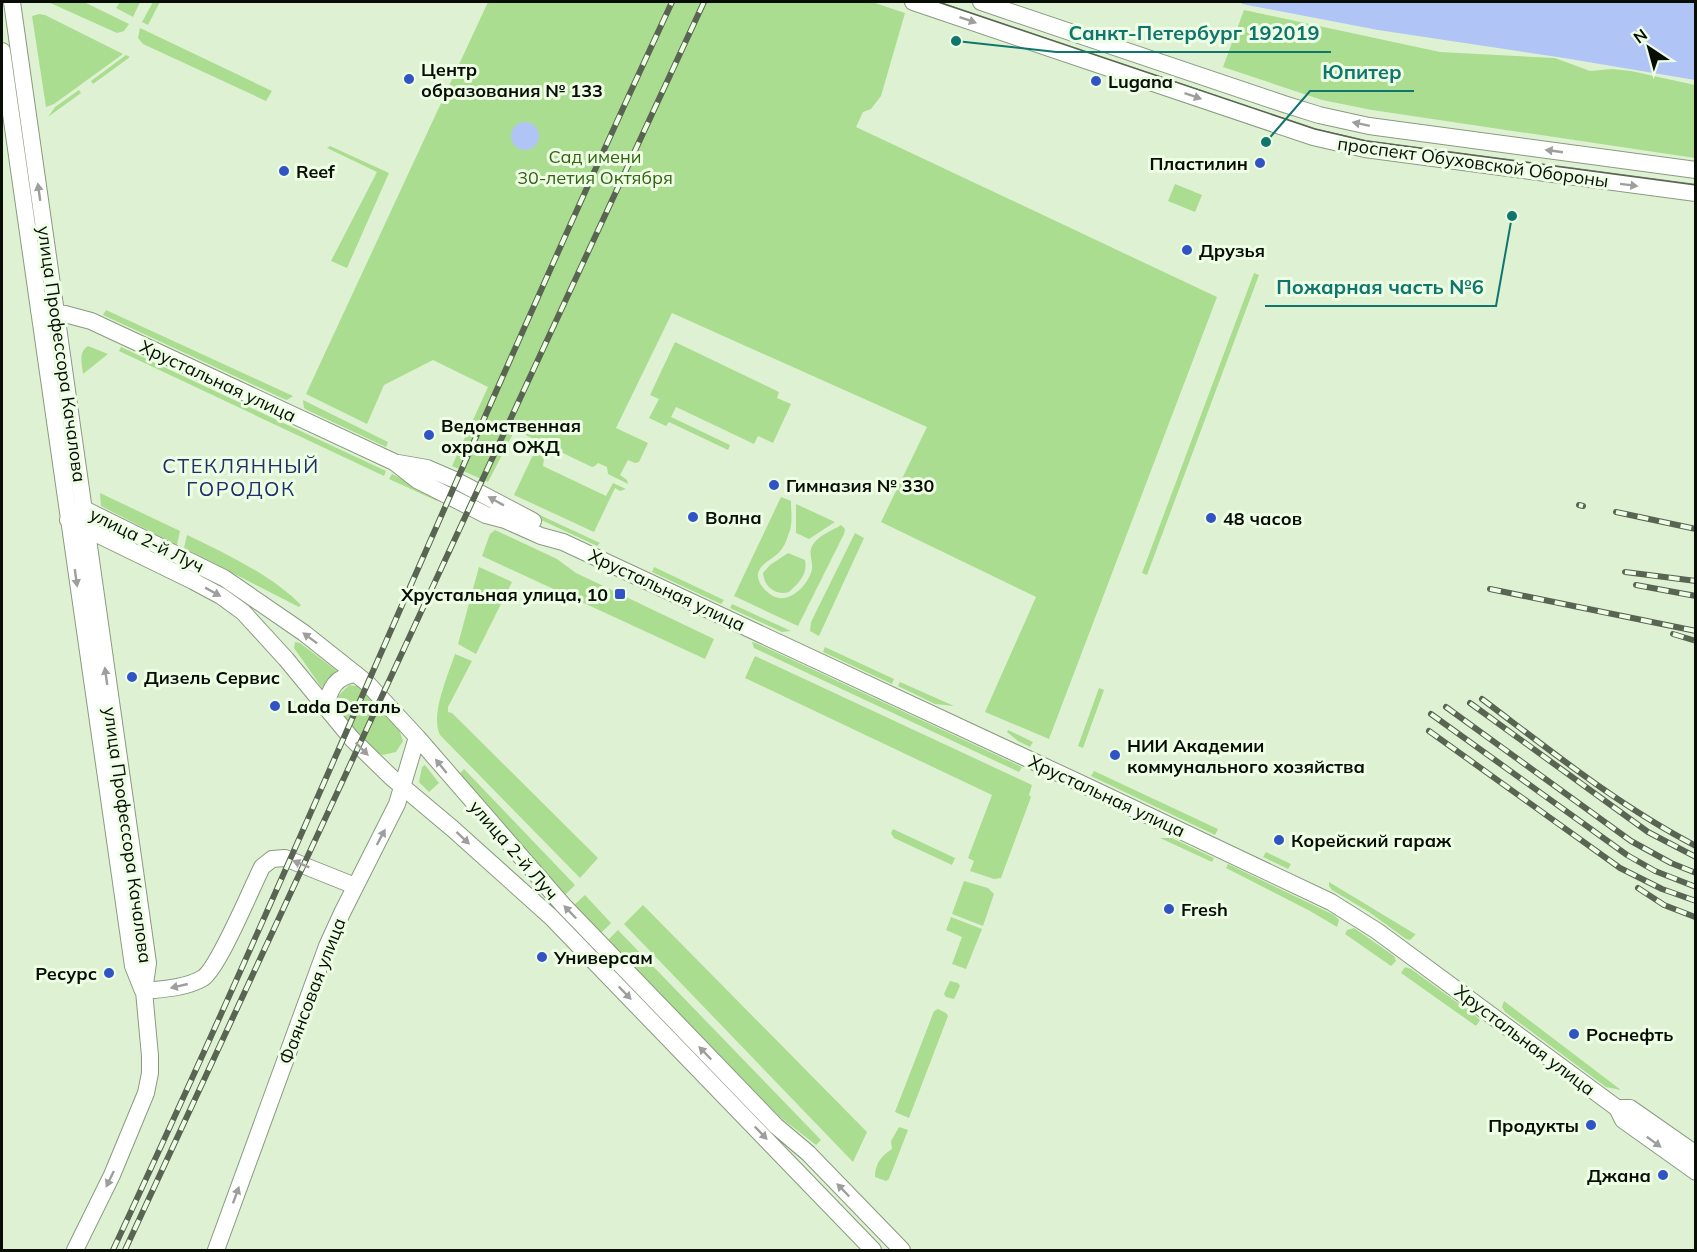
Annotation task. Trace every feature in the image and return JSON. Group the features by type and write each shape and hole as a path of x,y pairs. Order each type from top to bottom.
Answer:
{"main road":[{"name":"улица Профессора Качалова","path":"12,2 148,963 144,991 150,1073 146,1093 112,1175 75,1251"},
{"name":"проспект Обуховской Обороны","path":"913,2 1313,137 1365,149 1695,193"},
{"name":"проспект Обуховской Обороны","path":"981,2 1331,118 1404,131 1695,170"},
{"name":"улица Профессора Качалова","path":"2,51 133,966 144,991"},
{"name":"Хрустальная улица","path":"39,311 91,321 394,462 417,480 486,515 505,520 541,536 564,542 1084,784 1331,902 1377,931 1617,1108 1623,1120 1695,1172"},
{"name":"улица 2-й Луч","path":"873,1251 544,911 368,756 250,619 233,604 193,581 68,520 82,508 224,578 304,633 356,674 417,737 563,905 777,1126 808,1153 902,1251"},
{"path":"325,708 332,687 339,679 356,674"},
{"name":"Фаянсовая улица","path":"216,1251 327,946 397,804 417,737"},
{"path":"144,991 186,985 205,976 216,961 262,867 272,859 285,858 355,886"},
{"name":"Хрустальная улица","path":"1617,1108 1630,1108 1695,1154"}],"green space":[{"path":"48,2 84,2 129,24 124,31 117,33"},
{"path":"120,2 140,2 133,17 116,8"},
{"path":"153,2 160,2 148,25 142,22"},
{"name":"Сад имени 30-летия Октября","path":"488,2 872,2 905,13 881,96 871,109 863,112 856,127 1217,297 1049,739 985,712 1036,597 881,522 927,427 672,313 616,428 648,443 639,462 628,460 620,475 627,480 628,484 608,474 607,467 598,463 592,467 515,430 488,482 452,466 488,387 433,360 384,385 367,424 306,394"},
{"path":"1244,10 1440,52 1555,58 1590,71 1612,69 1631,71 1695,85 1695,158 1372,110 1322,100 1223,67"},
{"path":"39,14 123,54 54,104 46,107 32,16"},
{"path":"140,28 272,91 266,101 143,44 138,38"},
{"path":"126,55 130,57 93,84 91,81"},
{"path":"79,90 81,93 48,117 55,107"},
{"path":"330,146 389,173 347,268 331,261 377,172 327,148"},
{"path":"1175,184 1202,195 1195,212 1168,201"},
{"path":"1254,273 1259,275 1147,575 1142,573"},
{"path":"106,310 293,396 287,400 284,399 103,315"},
{"path":"675,342 779,392 777,398 791,404 773,443 758,436 754,444 676,407 671,417 730,445 728,450 669,422 666,426 649,418 659,399 650,395"},
{"path":"88,346 108,354 83,374 82,355"},
{"path":"121,347 386,471 384,476 119,351"},
{"path":"303,400 388,442 386,447 307,410 304,408"},
{"path":"536,454 544,458 543,466 606,496 613,483 626,489 620,491 615,488 594,532 514,495 532,457"},
{"path":"392,474 439,497 437,501 389,479"},
{"path":"100,493 180,531 177,545 101,506"},
{"path":"781,497 791,501 790,529 786,542 778,554 761,567 758,575 762,586 775,597 787,597 798,591 807,581 812,569 811,549 814,543 841,525 845,529 798,626 734,596"},
{"path":"796,504 835,522 809,539 796,533"},
{"path":"527,509 600,543 597,546 537,518"},
{"path":"495,530 557,559 576,573 616,592 623,598 624,596 714,639 705,659 482,556 490,534"},
{"path":"855,533 864,538 819,636 810,631 811,622"},
{"path":"187,535 262,575 290,594 301,605 299,607 184,548"},
{"path":"788,553 805,560 805,570 799,582 789,592 780,593 768,586 763,573 770,565"},
{"path":"479,567 512,582 476,654 458,644"},
{"path":"654,567 724,600 721,604 652,572"},
{"path":"732,604 791,631 782,632 730,608"},
{"path":"295,642 300,643 337,671 322,688 294,648"},
{"path":"752,642 1022,767 1019,772 754,648"},
{"path":"825,647 894,679 892,684 823,652"},
{"path":"455,654 472,661 448,707 448,712 452,713 598,858 580,878 440,735 437,727 439,706"},
{"path":"755,656 1032,785 1029,795 1031,797 1001,878 994,879 970,871 974,861 968,858 992,795 745,678"},
{"path":"900,682 954,706 935,704 898,686"},
{"path":"349,685 363,690 399,729 403,741 396,752 383,755 375,752 338,710 338,696"},
{"path":"1099,688 1104,690 1083,748 1078,746"},
{"path":"1008,730 1033,742 1030,747 1018,741 1007,732"},
{"path":"425,765 439,783 429,792 419,782 422,767"},
{"path":"464,769 575,885 565,895 459,774"},
{"path":"1094,771 1218,829 1215,835 1091,776"},
{"path":"893,829 955,858 952,865 894,838 891,833"},
{"path":"1160,838 1172,838 1214,858 1212,862"},
{"path":"1266,852 1291,864 1288,869 1263,857"},
{"path":"1228,864 1334,915 1339,920 1337,927 1226,868"},
{"path":"964,881 988,888 994,894 983,926 952,914"},
{"path":"1329,882 1416,934 1410,940 1406,939 1369,912 1332,890"},
{"path":"585,895 611,923 601,933 574,905"},
{"path":"643,905 867,1132 853,1162 624,924"},
{"path":"951,917 982,929 966,969 952,964 962,937 946,930"},
{"path":"1354,928 1394,956 1396,961 1391,966 1345,934 1347,930"},
{"path":"618,930 821,1140 816,1145 780,1117 608,940"},
{"path":"1405,967 1477,1017 1480,1020 1476,1026 1401,973"},
{"path":"950,981 960,986 954,999 944,994"},
{"path":"1504,1001 1621,1090 1606,1087 1505,1012 1502,1007"},
{"path":"938,1009 948,1016 909,1118 895,1112 934,1011"},
{"path":"899,1127 908,1130 889,1179 886,1181 875,1177 876,1168 882,1158 892,1149 891,1141"}],"water":[{"path":"1240,2 1695,2 1695,80 1378,30"},
{"path":"525,122 535,126 539,136 535,146 525,150 515,146 511,136 515,126"}],"tram line":[{"path":"938,2 1315,129 1366,141 1696,185"}],"railway":[{"path":"113,1250 255,939 531,313 672,2"},
{"path":"125,1250 704,2"},
{"path":"1579,505 1583,506"},
{"path":"1616,512 1696,529"},
{"path":"1625,572 1696,581"},
{"path":"1636,585 1696,596"},
{"path":"1490,589 1696,631"},
{"path":"1673,634 1696,641"},
{"path":"1482,699 1613,796 1696,846"},
{"path":"1470,703 1648,832 1696,857"},
{"path":"1446,707 1631,841 1671,863 1696,873"},
{"path":"1431,714 1627,855 1655,871 1696,887"},
{"path":"1429,731 1620,868 1662,889 1696,901"},
{"path":"1638,888 1664,905 1695,917"}],"place":[{"name":"Санкт-Петербург 192019","path":"956,41"},
{"name":"Центр образования № 133","path":"409,79"},
{"name":"Lugana","path":"1096,81"},
{"name":"Юпитер","path":"1266,142"},
{"name":"Пластилин","path":"1260,163"},
{"name":"Reef","path":"284,171"},
{"name":"Пожарная часть №6","path":"1512,216"},
{"name":"Друзья","path":"1187,250"},
{"name":"Ведомственная охрана ОЖД","path":"429,435"},
{"name":"Гимназия № 330","path":"774,485"},
{"name":"Волна","path":"693,517"},
{"name":"48 часов","path":"1211,518"},
{"name":"Хрустальная улица, 10","path":"620,594"},
{"name":"Дизель Сервис","path":"132,677"},
{"name":"Lada Dеталь","path":"275,706"},
{"name":"НИИ Академии коммунального хозяйства","path":"1115,755"},
{"name":"Корейский гараж","path":"1279,840"},
{"name":"Fresh","path":"1169,909"},
{"name":"Универсам","path":"542,957"},
{"name":"Ресурс","path":"109,973"},
{"name":"Роснефть","path":"1574,1034"},
{"name":"Продукты","path":"1591,1125"},
{"name":"Джана","path":"1663,1175"}],"district":[{"name":"СТЕКЛЯННЫЙ ГОРОДОК","path":"241,476"}]}
